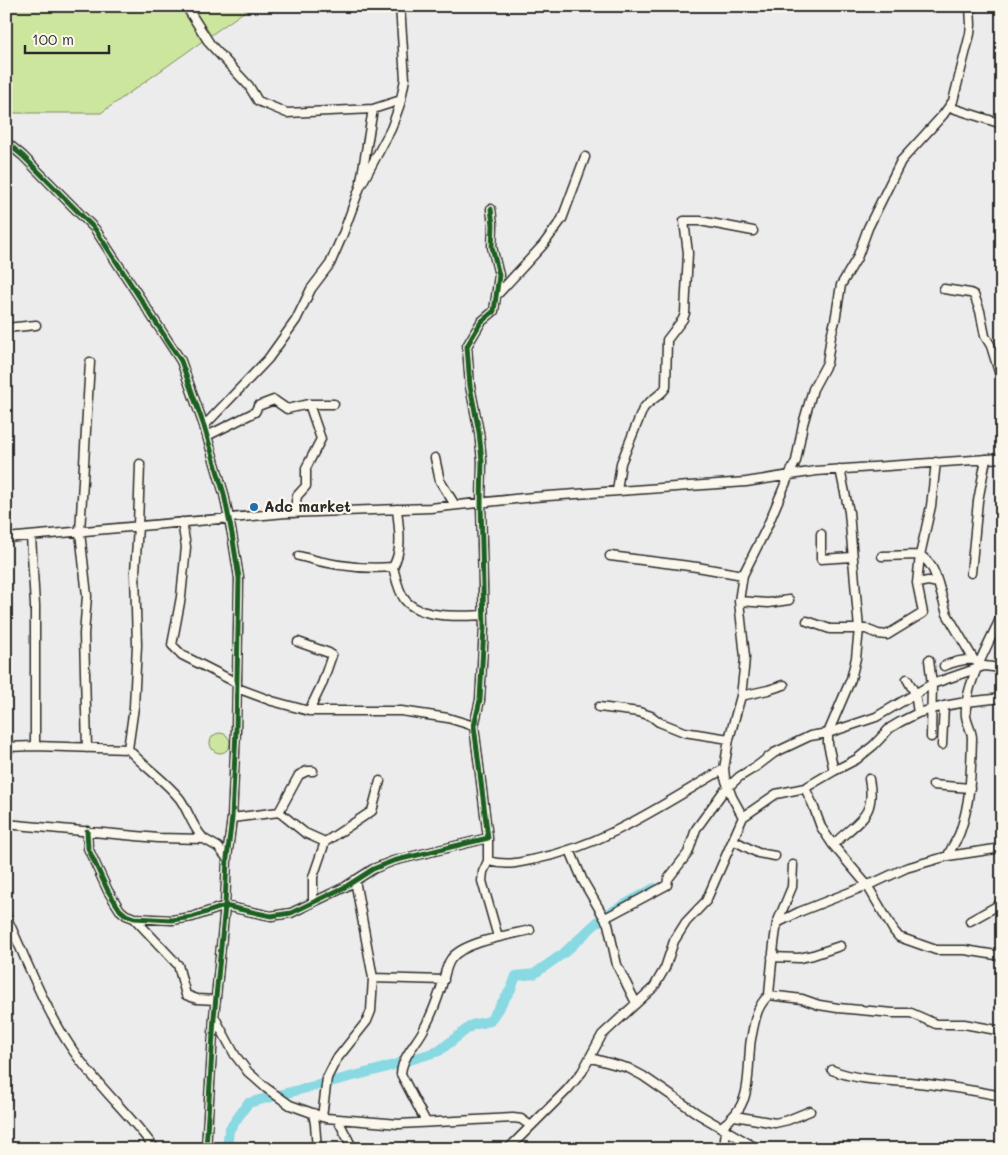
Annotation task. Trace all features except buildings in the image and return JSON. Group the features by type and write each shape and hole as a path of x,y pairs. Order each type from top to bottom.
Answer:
{"street":[{"path":"186,6 210,44 248,86 258,102 287,113 373,108 401,100"},
{"path":"204,426 268,359 296,320 311,289 330,264 360,187 391,129 401,100 404,79 400,6"},
{"path":"743,817 724,778 724,769 729,739 741,696 745,657 739,601 743,575 767,527 788,475 796,462 803,424 813,389 827,363 841,285 857,258 868,228 901,161 949,107 956,94 972,25 970,6"},
{"path":"949,107 1002,124"},
{"path":"360,187 373,108"},
{"path":"6,142 94,229 181,361 204,426 229,518 239,578 237,686 232,818 214,1017 206,1149"},
{"path":"496,296 543,245 562,219 585,158"},
{"path":"491,210 493,225 492,247 499,275 494,311 481,322 467,346 470,386 482,462 480,503 483,615 480,700 474,726 488,838 488,861 483,872 482,881 498,937"},
{"path":"617,492 621,463 643,409 648,402 666,387 667,340 683,319 685,312 688,253 684,221 700,221 753,231"},
{"path":"944,289 974,295 980,311 985,336 991,346 999,372 1002,375"},
{"path":"6,328 36,325"},
{"path":"87,748 84,634 87,596 80,532 83,509 90,362"},
{"path":"207,436 255,412 258,406 274,400 287,408 309,404 334,404"},
{"path":"294,513 297,496 306,486 306,468 321,440 309,404"},
{"path":"435,458 440,481 454,505"},
{"path":"6,538 294,513 397,509 746,482 840,469 1002,458"},
{"path":"971,573 978,501 986,459"},
{"path":"807,621 830,629 866,629 887,635 923,613 917,583 920,555 931,506 936,462"},
{"path":"128,750 134,707 136,672 137,616 135,572 140,464"},
{"path":"834,770 828,744 828,732 851,679 856,658 859,629 849,512 840,469"},
{"path":"397,509 400,550 393,568 404,599 411,605 439,614 458,616 483,615"},
{"path":"182,522 186,547 181,597 172,645 182,655 237,686 272,701 309,711 401,711 448,718 474,726"},
{"path":"820,534 821,558 852,557"},
{"path":"31,536 35,606 35,746"},
{"path":"882,556 920,555 929,562 934,570 950,620 977,664"},
{"path":"299,556 332,565 393,568"},
{"path":"610,556 743,575"},
{"path":"917,583 928,580 938,583"},
{"path":"739,601 768,602 790,600"},
{"path":"948,856 950,847 960,834 970,788 972,731 966,718 966,702 977,664 1002,615"},
{"path":"298,642 329,653 332,656 322,684 309,711"},
{"path":"929,660 932,684 931,737"},
{"path":"944,666 956,661 1002,668"},
{"path":"605,918 667,885 668,878 688,853 696,830 723,792 739,777 774,753 810,736 876,716 914,693 977,664"},
{"path":"908,679 914,693 918,713"},
{"path":"741,696 784,685"},
{"path":"508,1149 567,1090 582,1072 602,1035 657,982 665,968 674,941 686,922 706,901 718,878 743,817 776,794 805,788 834,770 857,760 890,728 918,713 966,702 1001,700"},
{"path":"942,744 944,706"},
{"path":"599,707 639,712 684,732 729,739"},
{"path":"6,748 35,746 128,750 178,797 186,808 194,828 204,839 218,847 227,858"},
{"path":"488,861 502,865 516,864 555,856 631,824 724,769"},
{"path":"279,812 298,775 312,771"},
{"path":"833,845 860,822 871,804 872,793 869,779"},
{"path":"313,902 314,877 325,842 372,811 380,781"},
{"path":"933,785 970,788"},
{"path":"805,788 821,827 833,845 867,885 899,937 936,950 965,950 1002,956"},
{"path":"232,818 279,812 305,833 325,842"},
{"path":"6,824 52,830 87,831 158,838 204,839"},
{"path":"87,831 88,848 108,891 120,910 134,918 182,919 225,906 271,916 291,913 373,869 394,861 488,838"},
{"path":"732,840 750,850 776,856"},
{"path":"777,924 799,912 906,868 948,856 1002,848"},
{"path":"570,850 584,881 605,918 611,932 617,965 636,1003"},
{"path":"724,1149 723,1128 735,1116 742,1104 748,1086 750,1047 757,1012 761,1003 769,995 777,924 792,887 793,865"},
{"path":"322,1116 327,1078 336,1060 366,1021 371,1011 373,978 355,880"},
{"path":"970,921 1002,902"},
{"path":"6,916 58,1028 73,1051 156,1149"},
{"path":"134,918 178,965 186,995 197,999 216,1000"},
{"path":"426,1122 400,1074 407,1056 424,1029 444,980 449,962 453,956 476,943 530,930"},
{"path":"772,957 799,958 840,946"},
{"path":"373,978 444,980"},
{"path":"769,995 802,999 819,1005 838,1008 911,1013 936,1024 964,1024 1002,1031"},
{"path":"214,1017 235,1055 248,1072 290,1105 313,1113 338,1120 399,1124 513,1118 531,1126"},
{"path":"591,1058 628,1068 643,1076 698,1114 758,1149"},
{"path":"832,1070 846,1076 864,1079 962,1088 1002,1096"},
{"path":"735,1116 774,1123 788,1120 810,1111"},
{"path":"313,1113 317,1149"},
{"path":"338,1120 354,1149"}],"green space":[{"path":"6,6 252,6 101,113 6,113"},
{"path":"220,733 227,736 230,743 227,750 220,753 213,750 210,743 213,736"}],"waterway":[{"path":"227,1149 229,1130 248,1103 377,1070 439,1051 472,1025 490,1021 511,989 516,976 534,974 564,953 604,916 654,888"}],"cycle path":[{"path":"6,142 23,156 95,229 181,361 204,426 224,494 232,534 239,578 236,730 232,818 214,1017 206,1149"},
{"path":"87,831 88,848 108,891 120,910 134,918 172,920 192,917 225,906 271,916 291,913 345,887 373,869 393,861 488,838 474,726 480,700 484,628 481,503 482,461 479,432 470,386 467,346 481,322 494,311 499,275 492,247 493,225 491,209"}],"place":[{"name":"Adc market","path":"254,507"}]}
